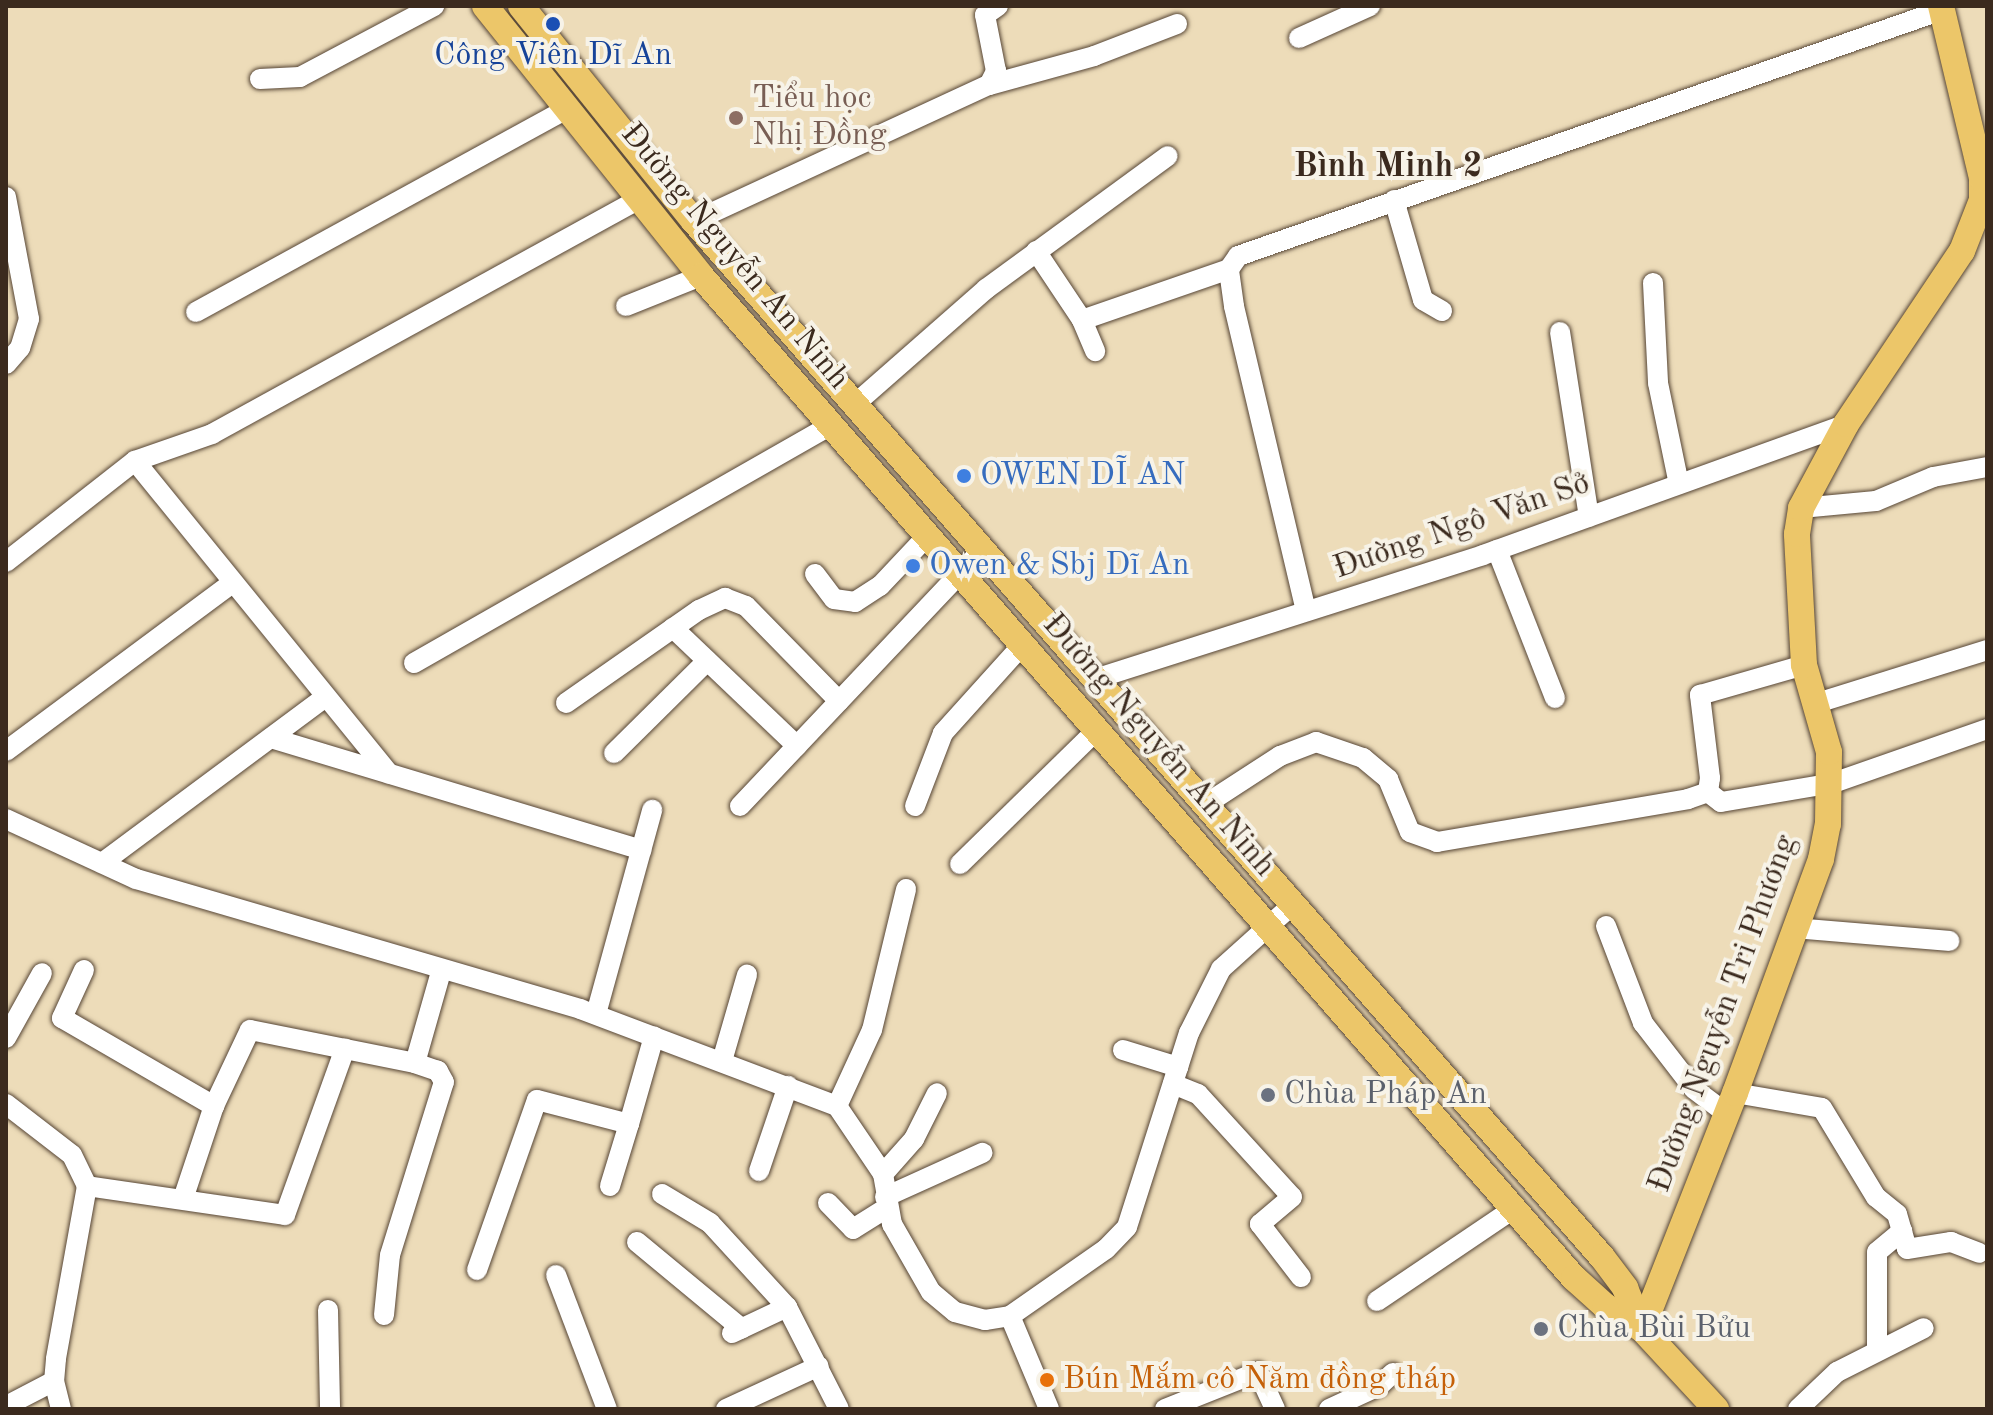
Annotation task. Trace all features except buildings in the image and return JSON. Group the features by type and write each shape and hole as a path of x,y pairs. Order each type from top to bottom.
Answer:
{"main road":[{"name":"Đường Nguyễn An Ninh","path":"485,6 637,200 701,276 1592,1296 1642,1329 1716,1409"},
{"name":"Đường Nguyễn An Ninh","path":"521,6 694,221 1203,806 1602,1257 1625,1288 1642,1329"},
{"name":"Đường Nguyễn Tri Phương","path":"1642,1329 1821,859 1833,783 1817,703 1804,665 1797,534 1801,508 1846,424 1962,251 1982,200 1982,178 1942,8"},
{"path":"671,240 694,221"}],"street":[{"path":"260,79 300,77 434,6"},
{"path":"989,85 996,71 985,15 998,6"},
{"path":"1299,38 1370,6"},
{"path":"1082,320 1229,269 1249,252 1942,8"},
{"path":"694,221 989,85 1094,56 1177,24"},
{"path":"196,312 567,109"},
{"path":"854,405 1036,251 1168,156"},
{"path":"6,197 13,263 29,319 20,348 6,364"},
{"path":"6,562 135,461 212,434 637,200"},
{"path":"1394,200 1424,303 1442,311"},
{"path":"1036,251 1082,320 1095,351"},
{"path":"1229,269 1306,611"},
{"path":"626,306 701,276"},
{"path":"1653,283 1658,383 1679,484"},
{"path":"1560,332 1589,517"},
{"name":"Đường Ngô Văn Sở","path":"1095,679 1497,550 1846,424"},
{"path":"414,663 831,425"},
{"path":"135,461 323,699 389,774"},
{"path":"1801,508 1876,501 1933,477 1987,467"},
{"path":"815,574 834,599 855,602 880,586 929,534"},
{"path":"1497,550 1555,698"},
{"path":"740,806 981,551"},
{"path":"6,751 232,583"},
{"path":"566,703 673,628 725,598 746,606 839,701"},
{"path":"673,628 797,746"},
{"path":"915,806 943,733 1024,643"},
{"path":"1817,703 1987,650"},
{"path":"614,753 707,661"},
{"path":"1804,665 1700,695 1708,792 1721,802 1833,783 1987,729"},
{"path":"102,863 323,699"},
{"path":"960,864 1098,729"},
{"path":"271,738 641,850"},
{"path":"1203,806 1280,756 1316,742 1363,758 1388,779 1410,832 1437,842 1708,792"},
{"path":"596,1014 652,810"},
{"path":"6,819 136,879 441,972 596,1014 837,1106 883,1174 886,1202 931,1292 955,1312 985,1320 1010,1316 1106,1249 1127,1227 1189,1033 1221,969 1292,905"},
{"path":"837,1106 872,1030 906,889"},
{"path":"1606,926 1643,1023 1694,1089 1730,1102 1822,1108 1876,1197 1897,1214 1907,1249 1951,1242 1979,1253"},
{"path":"1795,928 1949,941"},
{"path":"84,970 64,1008 62,1018 71,1028 214,1106"},
{"path":"415,1063 441,972"},
{"path":"6,1038 42,973"},
{"path":"722,1061 747,975"},
{"path":"183,1199 214,1106 250,1030 415,1063 438,1071 444,1082 390,1255 384,1315"},
{"path":"610,1186 654,1036"},
{"path":"87,1186 288,1212 345,1048"},
{"path":"1123,1050 1176,1076 1198,1094 1292,1197 1260,1224 1301,1277"},
{"path":"759,1171 788,1086"},
{"path":"883,1174 914,1139 937,1093"},
{"path":"477,1270 537,1100 629,1124"},
{"path":"6,1104 72,1155 87,1186 64,1298 54,1381 61,1409"},
{"path":"828,1203 853,1229 886,1202 982,1153"},
{"path":"662,1194 710,1223 787,1307 839,1409"},
{"path":"1377,1301 1515,1208"},
{"path":"1877,1351 1877,1252 1902,1231"},
{"path":"637,1242 737,1331 787,1307"},
{"path":"556,1275 607,1409"},
{"path":"328,1310 330,1409"},
{"path":"1010,1316 1049,1409"},
{"path":"1798,1409 1837,1372 1924,1328"},
{"path":"726,1409 819,1366"},
{"path":"1165,1409 1258,1372 1275,1409"},
{"path":"1329,1409 1379,1386 1393,1373"},
{"path":"6,1406 54,1381"}],"place":[{"name":"Công Viên Dĩ An","path":"553,24"},
{"name":"Tiểu học Nhị Đồng","path":"736,118"},
{"name":"OWEN DĨ AN","path":"964,476"},
{"name":"Owen & Sbj Dĩ An","path":"913,566"},
{"name":"Chùa Pháp An","path":"1268,1095"},
{"name":"Chùa Bùi Bửu","path":"1541,1329"},
{"name":"Bún Mắm cô Năm đồng tháp","path":"1047,1380"}],"district":[{"name":"Bình Minh 2","path":"1388,168"}]}
